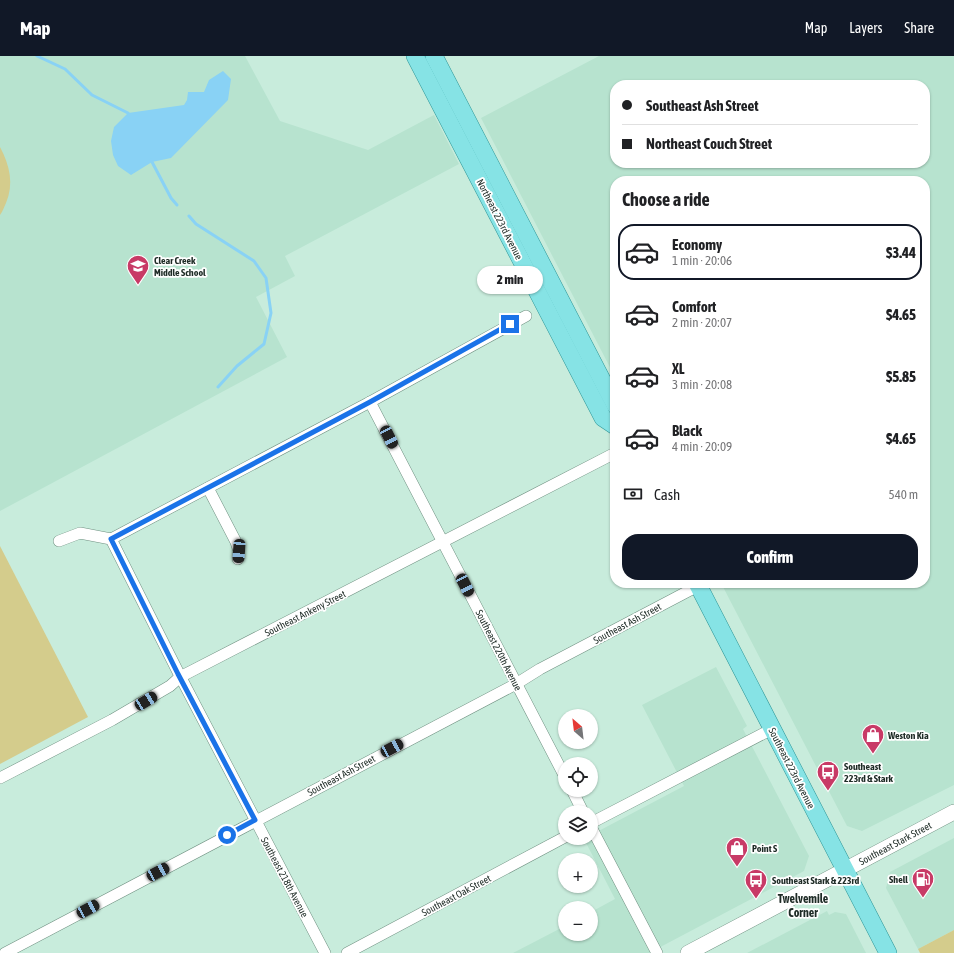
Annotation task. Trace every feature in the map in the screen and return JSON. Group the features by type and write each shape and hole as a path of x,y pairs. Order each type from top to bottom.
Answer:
{"main road":[{"name":"Northeast 223rd Avenue","path":"415,56 603,418 610,423"},
{"name":"Northeast 223rd Avenue","path":"434,56 610,395"},
{"name":"Southeast 223rd Avenue","path":"699,588 888,953"},
{"name":"Southeast Stark Street","path":"688,953 954,812"}],"street":[{"path":"59,541 80,533 111,539 370,402 526,316"},
{"name":"Southeast 220th Avenue","path":"370,402 558,764"},
{"name":"Southeast Ankeny Street","path":"0,778 122,715 170,686 180,677 610,456"},
{"path":"208,488 236,542 239,551 238,559"},
{"name":"Southeast 218th Avenue","path":"111,539 180,677 325,953"},
{"name":"Southeast Ash Street","path":"5,953 255,820 516,684 540,669 690,588"},
{"path":"598,819 772,729"},
{"path":"598,840 657,953"},
{"name":"Southeast Oak Street","path":"347,953 558,841"}],"shaded area":[{"name":"Clear Creek Middle School","path":"0,56 245,56 280,121 368,150 434,115 459,164 285,256 295,276 256,297 287,357 0,511"},
{"path":"599,56 954,56 954,785 862,831 847,826 724,588 930,588 930,176 610,176 610,367 481,118"},
{"path":"0,147 10,175 10,189 0,215"},
{"path":"0,546 88,717 0,764"},
{"path":"716,667 747,726 743,729 809,856 804,871 649,953 513,953 558,930 558,941 598,941 598,908 615,899 598,866 598,853 591,853 587,845 598,845 598,831 684,786 642,705"},
{"path":"954,838 954,930 918,949 886,888 890,872"},
{"path":"827,911 829,915 835,912 846,914 866,953 747,953"},
{"path":"954,930 954,953 920,953 918,949"}],"water":[{"path":"223,71 231,79 228,100 171,158 152,162 131,175 118,166 113,155 111,141 114,127 128,113 184,105 187,100 188,92 204,92 209,80"}],"waterway":[{"path":"37,56 65,69 92,95 128,113 130,117"},
{"path":"151,160 171,198 177,205"},
{"path":"189,216 196,224 254,261 266,278 271,313 264,344 237,366 218,387"}],"place":[{"name":"Clear Creek Middle School","path":"138,286"},
{"name":"Weston Kia","path":"873,754"},
{"name":"Southeast 223rd & Stark","path":"828,792"},
{"name":"Point S","path":"737,868"},
{"name":"Shell","path":"923,898"},
{"name":"Southeast Stark & 223rd","path":"756,900"}],"district":[{"name":"Twelvemile Corner","path":"803,906"}],"route":[{"path":"227,835 255,820 178,674 111,539 370,402 510,324"}]}
